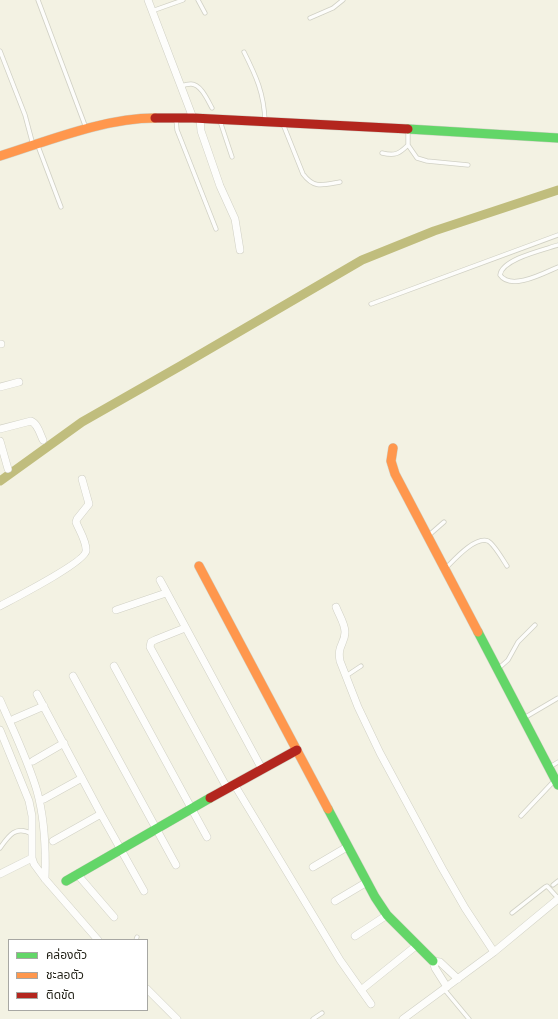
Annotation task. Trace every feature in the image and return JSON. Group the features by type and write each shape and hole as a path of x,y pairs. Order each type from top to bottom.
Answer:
{"street":[{"path":"148,0 181,86 197,118 220,186 235,219 240,250"},
{"path":"0,156 87,129 135,118 197,118 558,138"},
{"path":"0,387 18,382"},
{"path":"0,429 31,421 37,426 43,440"},
{"path":"0,441 8,469"},
{"path":"393,448 391,464 395,474 498,668 556,783"},
{"path":"0,606 66,569 85,555 86,545 76,522 89,504 82,479"},
{"path":"199,566 367,882 387,915 433,961 434,968 446,988"},
{"path":"160,580 262,769"},
{"path":"116,610 166,593"},
{"path":"336,607 345,631 339,653 346,677 380,753 442,868 465,908 494,952"},
{"path":"185,628 154,640 151,642 150,647 231,786 340,960 371,1004"},
{"path":"114,666 207,837"},
{"path":"73,676 176,865"},
{"path":"37,694 144,891"},
{"path":"0,700 21,748 37,791 46,848 45,879"},
{"path":"14,719 44,706"},
{"path":"0,730 29,801 32,816 32,858 34,864 45,879 97,939"},
{"path":"33,761 64,743"},
{"path":"66,880 191,808 297,750"},
{"path":"44,799 82,778"},
{"path":"53,842 101,814"},
{"path":"313,867 348,847"},
{"path":"0,874 32,858"},
{"path":"77,874 114,917"},
{"path":"335,901 367,882"},
{"path":"403,1019 494,952 558,899"},
{"path":"355,936 387,915"},
{"path":"361,990 417,945"},
{"path":"433,961 440,962 458,979"},
{"path":"148,989 177,1019"}],"lane":[{"path":"38,0 87,129"},
{"path":"152,12 183,0"},
{"path":"198,0 205,13"},
{"path":"310,18 333,8 343,0"},
{"path":"0,51 25,115 35,146 60,207"},
{"path":"244,52 260,87 264,105 265,122"},
{"path":"181,86 192,84 195,85 199,88 212,108"},
{"path":"176,118 180,140 216,229"},
{"path":"219,120 232,157"},
{"path":"283,123 300,168 308,180 313,184 320,186 340,182"},
{"path":"407,129 408,145 413,153 421,160 468,165"},
{"path":"382,153 391,156 397,154 408,145"},
{"path":"371,304 558,235"},
{"path":"558,245 510,262 503,268 500,275 504,280 518,281 530,279 558,267"},
{"path":"428,536 444,522"},
{"path":"445,568 465,549 476,543 484,541 488,541 491,544 507,566"},
{"path":"498,668 508,660 518,642 535,625"},
{"path":"346,677 361,666"},
{"path":"523,719 558,698"},
{"path":"549,768 558,762"},
{"path":"521,816 556,783"},
{"path":"0,848 9,837 19,830 24,830 32,834"},
{"path":"553,885 558,881"},
{"path":"512,913 548,886 558,899"},
{"path":"446,988 469,1019"},
{"path":"313,1019 322,1013"}],"waterway":[{"path":"0,481 82,422 362,260 434,231 558,190"}],"traffic: fast":[{"path":"408,129 558,138"},
{"path":"478,632 558,785"},
{"path":"66,881 210,798"},
{"path":"328,809 375,897 387,915 433,961"}],"traffic: slow":[{"path":"0,156 96,126 136,119 155,118"},
{"path":"393,448 391,461 395,474 478,632"},
{"path":"199,566 328,809"}],"traffic: jam":[{"path":"155,118 193,118 408,129"},
{"path":"210,798 297,750"}]}
